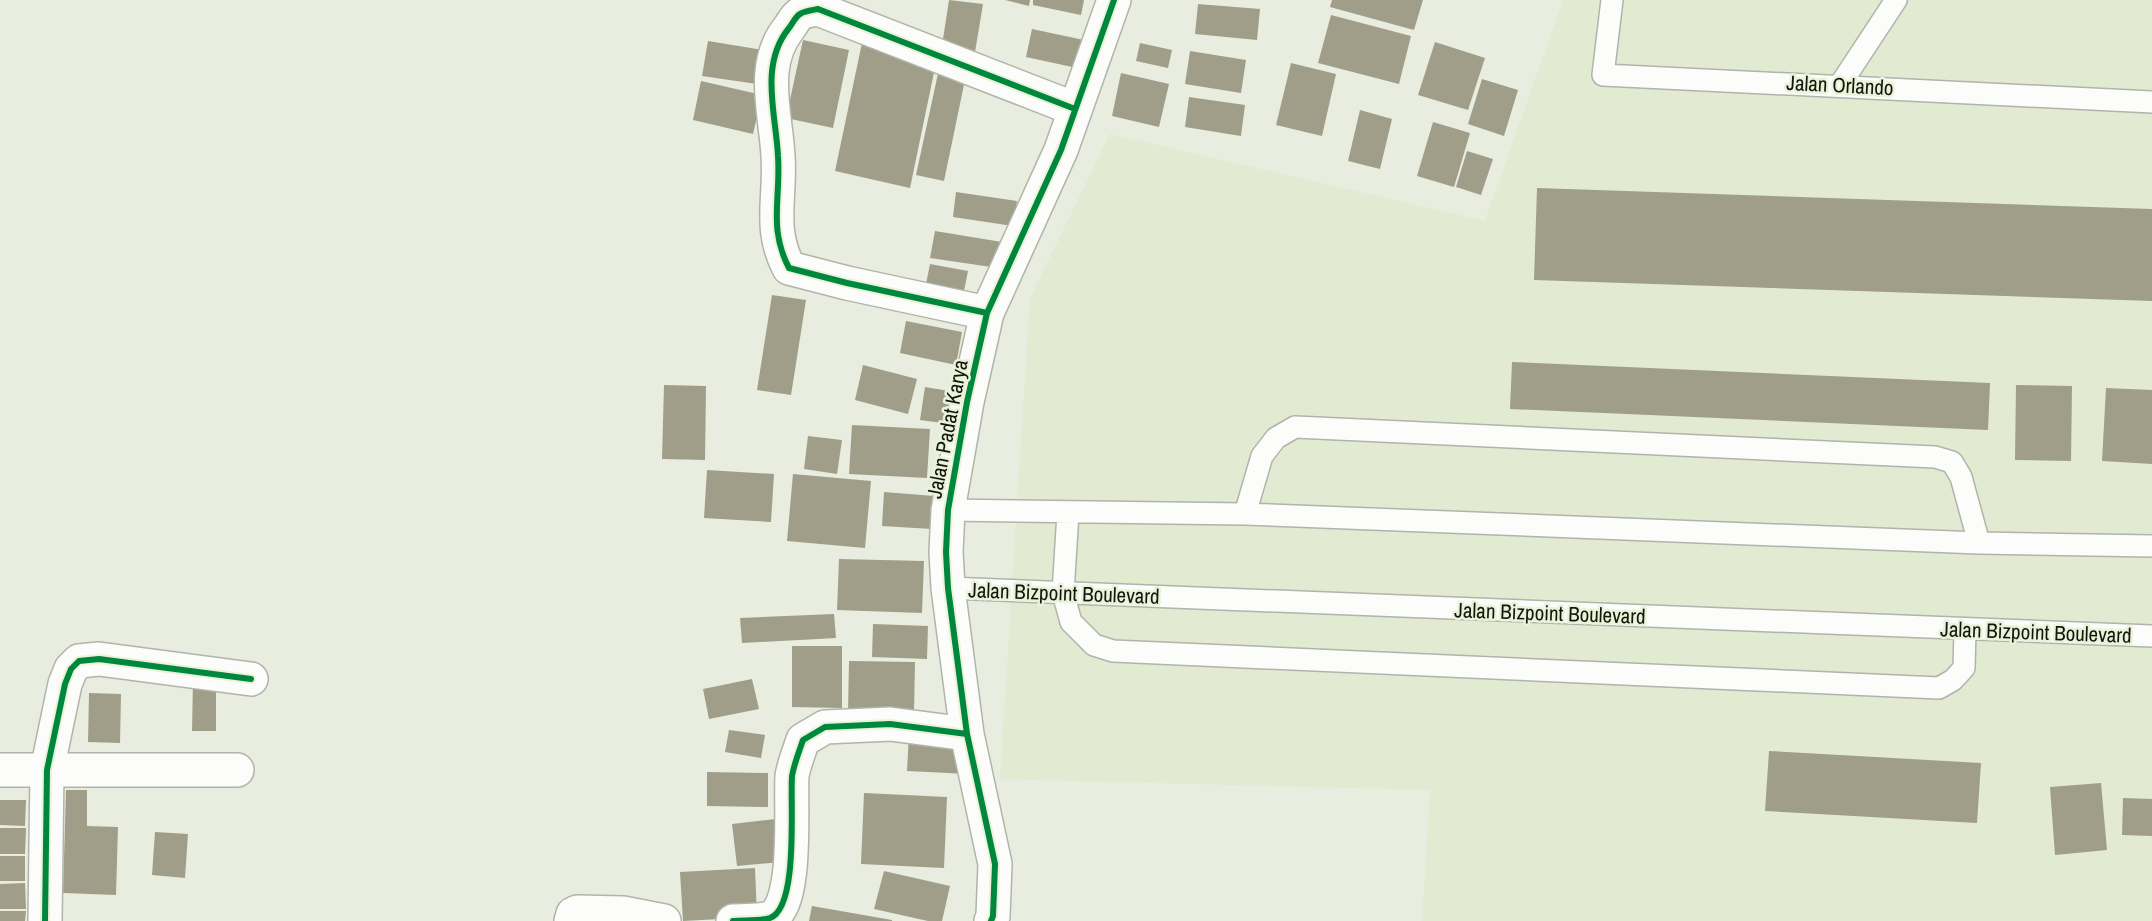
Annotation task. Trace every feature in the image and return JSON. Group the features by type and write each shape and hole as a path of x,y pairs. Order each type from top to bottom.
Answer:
{"street":[{"name":"Jalan Padat Karya","path":"991,921 995,864 967,734 948,588 946,552 948,510 967,402 987,313 1061,150 1114,0"},
{"path":"987,313 789,268 780,251 776,211 778,157 771,91 773,60 785,32 800,14 818,9 1075,109"},
{"path":"45,921 47,770 65,684 71,669 79,661 99,659 251,679"},
{"path":"733,921 770,918 782,908 789,884 792,774 803,740 825,727 890,724 967,734"},
{"path":"0,770 237,770"},
{"path":"571,921 573,914 577,912 623,913 664,921"}],"lane":[{"name":"Jalan Orlando","path":"1612,0 1604,75 2152,102"},
{"path":"1840,85 1896,0"},
{"path":"1245,514 1262,456 1276,438 1295,427 1935,457 1952,462 1961,477 1979,543"},
{"path":"948,510 1245,514 1979,543 2152,546"},
{"path":"1068,513 1063,593 1071,622 1094,645 1113,651 1939,688 1953,680 1964,668 1965,630"},
{"name":"Jalan Bizpoint Boulevard","path":"948,588 2152,636"}],"shaded area":[{"path":"1563,0 2152,0 2152,921 1422,921 1430,790 1000,779 1030,298 1110,134 1485,221"}],"building":[{"path":"949,0 983,4 974,58 941,52"},
{"path":"1005,0 1030,0 1029,6"},
{"path":"1033,0 1084,0 1081,15 1033,5"},
{"path":"1332,0 1423,0 1414,30 1330,7"},
{"path":"1198,4 1260,9 1257,40 1195,34"},
{"path":"1331,15 1411,36 1399,84 1318,63"},
{"path":"1032,29 1084,40 1077,68 1026,57"},
{"path":"803,40 849,50 833,128 786,118"},
{"path":"708,41 763,50 757,84 702,76"},
{"path":"1435,42 1485,58 1468,110 1418,95"},
{"path":"862,43 937,58 910,188 835,171"},
{"path":"1140,43 1172,50 1168,68 1136,61"},
{"path":"1190,51 1246,60 1241,93 1185,84"},
{"path":"1291,63 1336,74 1322,136 1276,125"},
{"path":"939,69 966,75 944,181 916,175"},
{"path":"1121,73 1169,84 1159,127 1112,116"},
{"path":"1482,79 1518,90 1504,136 1468,124"},
{"path":"701,81 762,95 753,134 693,120"},
{"path":"1189,97 1245,105 1241,136 1185,127"},
{"path":"1360,110 1392,119 1380,169 1348,161"},
{"path":"1433,122 1470,133 1454,187 1417,176"},
{"path":"1467,151 1493,159 1481,195 1456,187"},
{"path":"1537,188 2152,209 2152,301 1534,280"},
{"path":"956,192 1017,201 1013,226 953,217"},
{"path":"935,231 1002,242 998,268 930,258"},
{"path":"930,264 968,271 962,301 924,294"},
{"path":"772,295 806,300 791,395 757,390"},
{"path":"906,321 962,332 956,365 900,353"},
{"path":"1512,362 1990,383 1988,430 1510,409"},
{"path":"863,365 917,379 908,414 855,400"},
{"path":"664,385 706,386 705,460 662,459"},
{"path":"2016,385 2072,386 2071,461 2015,460"},
{"path":"925,387 955,392 950,424 920,420"},
{"path":"2106,388 2152,390 2152,464 2102,461"},
{"path":"852,425 930,429 927,478 849,474"},
{"path":"808,436 842,440 837,474 804,469"},
{"path":"707,470 774,474 771,522 704,518"},
{"path":"793,474 871,481 865,548 787,541"},
{"path":"884,492 934,496 932,529 882,526"},
{"path":"839,559 924,561 922,613 837,610"},
{"path":"834,614 836,638 742,643 740,618"},
{"path":"873,624 928,626 927,659 872,657"},
{"path":"792,646 842,646 842,708 792,707"},
{"path":"849,661 915,662 914,714 848,713"},
{"path":"193,679 216,680 216,731 192,731"},
{"path":"752,679 759,709 709,719 703,689"},
{"path":"89,693 121,694 120,743 88,742"},
{"path":"729,730 765,735 761,758 725,752"},
{"path":"961,734 968,774 907,771 909,735"},
{"path":"1769,751 1981,763 1977,823 1765,811"},
{"path":"707,772 768,773 768,807 707,806"},
{"path":"2101,783 2107,850 2055,855 2050,787"},
{"path":"66,790 87,790 87,826 118,827 116,895 63,893"},
{"path":"864,793 947,797 944,868 861,864"},
{"path":"2123,798 2152,799 2152,836 2122,835"},
{"path":"0,800 26,800 25,826 0,825"},
{"path":"776,819 781,862 737,866 732,824"},
{"path":"0,828 26,828 25,854 0,854"},
{"path":"155,832 188,834 185,878 152,875"},
{"path":"0,856 25,856 25,881 0,881"},
{"path":"755,868 757,917 683,921 680,872"},
{"path":"884,871 950,886 942,921 928,921 874,909"},
{"path":"25,883 26,909 0,909 0,884"},
{"path":"812,906 892,920 892,921 809,921"},
{"path":"0,911 26,911 25,921 0,921"}],"cycle path":[{"path":"991,921 995,864 967,734 948,588 946,552 948,510 967,402 987,313 1061,150 1114,0"},
{"path":"987,313 789,268 779,240 777,226 778,156 771,90 774,58 780,42 799,15 818,9 1075,109"},
{"path":"45,921 47,770 65,684 71,669 79,661 99,659 251,679"},
{"path":"733,921 770,918 779,910 785,895 791,853 792,776 803,740 825,727 890,724 967,734"}]}
